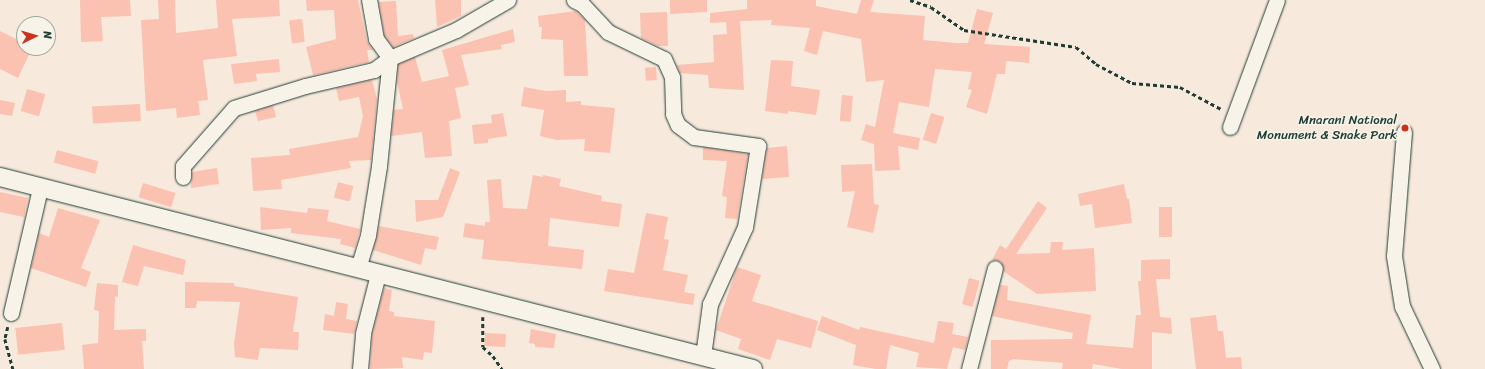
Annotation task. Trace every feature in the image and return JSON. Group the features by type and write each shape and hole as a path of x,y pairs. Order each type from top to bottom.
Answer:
{"street":[{"path":"358,268 368,235 384,131 390,58 376,39 369,0"},
{"path":"183,177 183,166 234,108 305,86 374,70 390,58 456,30 508,0"},
{"path":"574,0 582,4 608,32 664,59 672,77 673,114 678,125 694,137 758,146 744,227 710,304 703,356"},
{"path":"1233,120 1277,0"},
{"path":"1404,132 1394,256 1402,306 1432,369"},
{"path":"0,177 753,369"},
{"path":"11,313 40,188"},
{"path":"969,369 995,268"},
{"path":"360,369 363,334 378,274"}],"path":[{"path":"910,0 931,7 964,30 1076,46 1096,64 1132,83 1180,87 1213,106 1233,120"},
{"path":"484,300 484,347 493,356 502,369"},
{"path":"11,313 5,339 13,369"}],"building":[{"path":"80,0 130,0 131,16 101,17 103,41 81,42"},
{"path":"158,0 175,0 176,33 218,28 216,0 279,0 280,16 232,19 237,56 203,60 208,100 198,101 200,115 177,118 176,108 146,111 141,20 159,19"},
{"path":"306,0 358,0 367,41 373,50 367,50 369,62 313,75 306,47 336,39 334,10 307,11"},
{"path":"435,0 461,0 461,16 437,27"},
{"path":"670,0 707,0 707,12 670,14"},
{"path":"747,0 816,0 816,6 857,14 861,0 874,0 870,12 925,16 923,40 956,43 968,43 977,9 993,13 984,44 1030,47 1029,63 1006,61 1005,74 997,74 987,114 966,107 972,90 968,89 972,72 935,69 929,107 899,102 893,133 920,138 918,150 898,146 900,170 875,171 874,144 861,140 866,124 875,127 884,80 866,82 861,39 823,31 817,55 804,51 810,28 771,25 772,20 740,21 744,90 709,88 708,75 680,73 677,65 714,62 713,35 727,34 726,22 710,23 710,13 747,9"},
{"path":"396,1 398,36 413,34 414,38 393,47 384,35 379,2"},
{"path":"576,11 585,20 588,76 564,76 563,40 541,39 542,27 539,27 538,16"},
{"path":"667,12 668,46 658,46 641,38 640,13"},
{"path":"302,19 305,42 292,43 289,21"},
{"path":"513,29 515,42 501,45 502,49 461,55 469,85 455,88 461,118 449,121 452,156 425,158 422,132 391,136 394,110 403,109 397,82 398,64 415,57 422,82 449,76 442,50"},
{"path":"0,31 16,39 16,56 28,56 18,78 0,69"},
{"path":"279,59 280,72 256,74 257,81 234,84 231,64"},
{"path":"771,60 793,61 791,86 820,90 816,115 788,111 788,114 765,111"},
{"path":"656,67 657,80 646,81 645,68"},
{"path":"372,80 377,99 371,160 349,161 351,168 281,180 282,189 253,191 251,158 290,155 289,149 358,137 363,116 359,97 339,101 336,88"},
{"path":"524,87 546,91 566,90 566,102 581,101 581,105 615,108 610,153 584,151 585,139 557,140 540,136 544,110 521,106"},
{"path":"27,89 45,94 39,116 21,111"},
{"path":"842,95 853,96 851,122 840,121"},
{"path":"0,100 15,103 12,116 0,114"},
{"path":"140,104 141,121 93,123 92,107"},
{"path":"273,105 276,117 258,121 255,111"},
{"path":"503,113 507,136 488,139 488,143 474,144 472,125 492,123 491,115"},
{"path":"931,113 944,117 936,144 923,140"},
{"path":"787,146 789,177 762,179 767,148"},
{"path":"703,147 748,154 737,219 725,218 727,197 722,196 727,161 703,160"},
{"path":"57,150 99,161 95,174 54,163"},
{"path":"872,164 874,204 879,205 873,233 847,227 855,191 842,192 841,165"},
{"path":"217,168 219,184 191,188 192,172"},
{"path":"450,168 460,172 443,217 416,222 415,200 438,200"},
{"path":"533,175 543,177 543,175 561,179 559,186 602,196 601,201 622,204 619,227 550,218 548,246 584,250 582,269 482,259 484,240 463,237 465,223 485,226 485,222 490,222 487,180 501,179 503,208 527,209"},
{"path":"338,182 353,186 349,202 334,197"},
{"path":"143,183 176,193 171,207 139,197"},
{"path":"1124,184 1127,199 1129,199 1132,223 1095,228 1092,204 1080,206 1078,194"},
{"path":"0,192 28,198 24,217 0,212"},
{"path":"1038,201 1047,208 1016,254 1050,253 1051,242 1063,242 1062,250 1094,248 1096,291 1037,294 1003,271 1001,261 992,260 1000,245 1006,249"},
{"path":"260,207 307,213 308,208 329,210 327,221 360,229 355,248 340,244 341,239 291,233 291,228 261,230"},
{"path":"1159,207 1172,207 1172,237 1159,237"},
{"path":"58,208 100,220 81,268 91,272 86,287 31,268 39,233 49,237"},
{"path":"646,213 668,217 664,239 669,240 663,270 688,275 684,292 695,294 693,305 604,291 608,269 634,273"},
{"path":"379,226 439,237 436,250 425,248 421,265 373,250"},
{"path":"133,245 186,260 183,275 144,266 138,286 122,282"},
{"path":"1170,259 1170,279 1156,279 1160,317 1171,318 1172,334 1152,332 1152,369 1122,369 1093,364 1092,369 1062,369 1063,363 1013,359 1009,361 1007,369 991,369 991,340 1072,339 1073,333 992,316 1000,285 1008,286 1007,300 1091,315 1086,344 1133,348 1136,315 1141,315 1138,281 1141,281 1141,260"},
{"path":"737,267 761,275 752,301 818,321 811,348 777,339 770,360 738,349 741,339 716,330"},
{"path":"969,278 980,281 973,307 962,304"},
{"path":"185,282 234,283 234,286 298,297 293,332 299,332 298,350 260,348 258,360 235,357 234,343 240,302 197,301 196,308 185,308"},
{"path":"97,283 118,285 118,297 115,296 114,330 146,329 146,341 142,341 144,369 84,369 82,345 98,343 99,311 94,310"},
{"path":"384,288 392,290 389,311 394,312 394,316 435,321 432,353 424,352 423,360 402,357 403,368 370,369 372,334"},
{"path":"336,302 348,304 346,319 357,321 354,334 323,330 325,314 334,316"},
{"path":"1216,315 1218,331 1223,331 1226,358 1241,357 1242,369 1196,369 1190,318"},
{"path":"822,316 859,330 860,327 934,343 938,321 954,323 952,334 968,337 965,350 953,347 947,369 916,367 919,353 890,345 886,369 876,369 853,365 856,345 817,330"},
{"path":"62,323 65,350 18,355 15,328"},
{"path":"531,329 556,334 554,348 535,347 535,344 529,343"},
{"path":"485,333 506,334 505,347 484,346"}],"place":[{"name":"Mnarani National Monument & Snake Park","path":"1405,128"}]}
